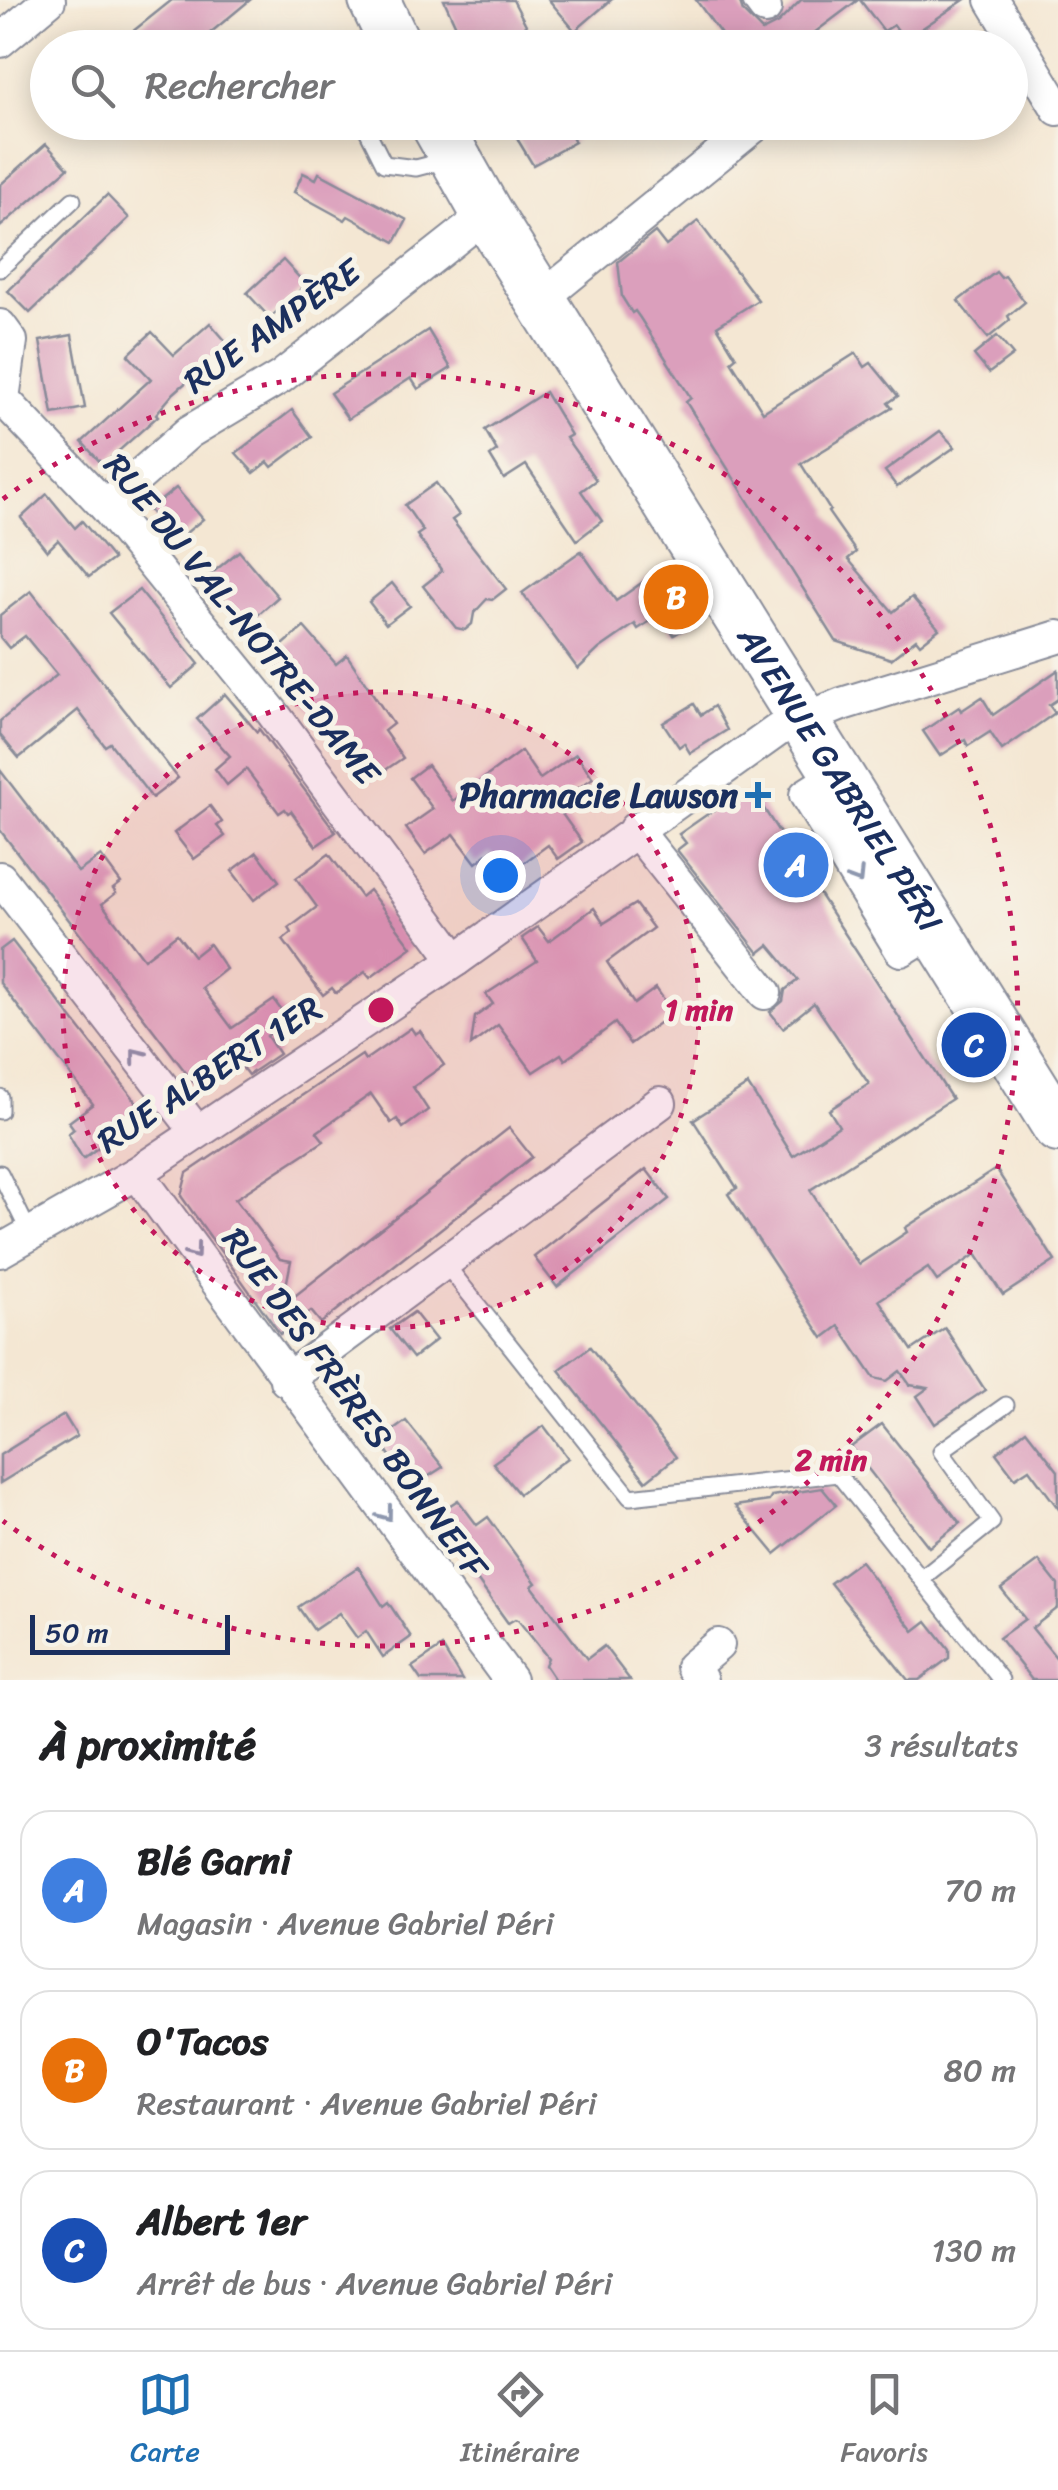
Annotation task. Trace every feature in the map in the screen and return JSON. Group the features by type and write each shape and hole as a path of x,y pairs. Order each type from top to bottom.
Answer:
{"main road":[{"name":"AVENUE GABRIEL PÉRI","path":"445,140 836,776 1058,1127"}],"street":[{"path":"0,40 49,0"},
{"path":"992,0 1011,30"},
{"path":"1028,57 1056,101"},
{"path":"541,300 737,140"},
{"name":"RUE AMPÈRE","path":"105,506 189,432 282,377 488,214"},
{"name":"RUE DU VAL-NOTRE-DAME","path":"0,326 11,340 2,403 105,506 272,712 456,960"},
{"name":"RUE ALBERT 1ER","path":"0,1251 137,1173 456,960 778,730 842,704 1058,637"},
{"path":"635,829 766,993"},
{"path":"0,878 197,1132"},
{"path":"286,1380 660,1104"},
{"name":"RUE DES FRÈRES BONNEFF","path":"137,1173 510,1680"},
{"path":"702,1680 692,1667 718,1645"}],"lane":[{"path":"372,140 384,164 416,168 445,140"},
{"path":"0,268 72,200"},
{"path":"0,1097 0,1111"},
{"path":"0,1173 30,1234"},
{"path":"443,1261 630,1496 838,1474 1001,1680"},
{"path":"921,1579 992,1522 941,1450 1006,1405"}],"building":[{"path":"172,0 250,0 214,30 134,30"},
{"path":"444,0 513,0 529,30 458,30"},
{"path":"549,0 611,0 576,30"},
{"path":"696,0 739,0 743,12 761,30 718,30"},
{"path":"801,0 858,0 818,30 764,30 778,23"},
{"path":"860,0 964,0 920,30 898,30 894,25 883,30"},
{"path":"518,140 574,140 575,142 533,165"},
{"path":"46,144 68,168 0,227 0,185"},
{"path":"303,173 316,179 319,173 407,220 395,242 294,192"},
{"path":"107,195 129,218 30,313 8,291"},
{"path":"698,221 758,300 717,326 736,357 731,361 763,412 856,353 865,367 871,363 898,396 888,403 892,408 801,464 856,552 848,559 893,612 912,597 939,629 920,644 916,639 891,659 836,641 686,402 691,398 640,318 622,297 618,262 655,232 666,246"},
{"path":"283,260 306,285 270,318 247,293"},
{"path":"996,272 1001,278 1005,276 1025,302 988,338 958,301"},
{"path":"210,323 229,345 174,393 158,416 103,465 82,442 151,379 128,355 152,332 174,355"},
{"path":"428,330 451,368 418,389 411,378 348,419 330,393"},
{"path":"72,335 85,408 53,414 40,341"},
{"path":"997,336 1013,355 989,373 974,355"},
{"path":"545,392 571,435 566,438 596,480 581,491 602,521 577,540 526,465 504,479 490,456 497,451 485,430"},
{"path":"292,410 312,437 272,467 268,462 254,473 236,453"},
{"path":"940,431 955,447 897,487 885,471"},
{"path":"436,483 459,515 452,520 506,589 492,600 487,599 465,630 456,628 423,586 442,571 417,535 423,531 405,505"},
{"path":"176,488 203,519 175,542 149,510"},
{"path":"47,494 75,528 82,521 113,559 89,577 58,540 47,551 21,518"},
{"path":"239,551 278,597 245,626 206,578"},
{"path":"581,551 616,601 671,562 705,616 674,635 661,614 638,629 635,624 578,669 522,593"},
{"path":"392,583 410,606 386,624 369,602"},
{"path":"139,590 199,664 171,688 109,613"},
{"path":"31,591 178,778 152,798 110,743 105,746 78,710 19,758 0,735 0,721 57,675 25,636 9,648 0,637 0,615"},
{"path":"304,627 336,664 347,655 393,724 384,731 403,758 369,781 270,656"},
{"path":"1058,670 1058,699 1049,705 1055,713 1002,750 990,732 968,746 965,740 940,756 923,731 982,697 993,715"},
{"path":"225,694 257,732 259,729 336,832 316,846 291,811 279,813 246,769 227,785 215,769 230,756 197,719"},
{"path":"694,704 701,715 714,706 727,730 690,753 684,743 679,747 663,723"},
{"path":"521,751 540,779 576,754 593,778 555,804 582,842 558,859 548,845 507,875 490,852 476,863 454,834 425,854 406,828 433,809 410,778 427,765 453,801"},
{"path":"0,770 78,872 101,856 121,883 113,889 116,893 102,904 144,959 177,934 194,956 209,944 226,969 202,988 232,1028 274,1000 288,1020 267,1036 279,1054 248,1075 232,1054 194,1083 0,830"},
{"path":"735,795 757,798 952,1099 810,1190 842,1241 859,1264 907,1232 905,1228 996,1169 1055,1261 1003,1295 976,1254 937,1281 928,1268 879,1300 912,1350 945,1328 985,1390 935,1424 917,1396 928,1388 910,1385 900,1371 887,1381 874,1378 839,1326 823,1338 728,1194 737,1188 693,1120 748,1085 793,1156 839,1126 829,1110 869,1084 814,1003 783,1028 770,1012 783,1001 785,990 798,980 769,945 759,953 677,850 686,843 679,834"},
{"path":"210,806 222,822 217,826 225,836 194,859 174,833"},
{"path":"257,852 279,881 254,900 232,871"},
{"path":"329,854 361,897 369,890 412,947 370,978 365,972 336,993 332,988 323,995 283,940 292,933 289,928 317,907 296,878"},
{"path":"635,904 653,928 607,962 634,1004 656,988 673,1013 630,1044 615,1023 565,1060 561,1054 533,1072 498,1025 471,1045 475,1017 493,1004 486,994 537,961 522,938 538,927 549,941 594,908 604,923"},
{"path":"12,941 149,1118 121,1140 116,1134 83,1159 68,1134 74,1129 69,1122 93,1104 0,983 0,950"},
{"path":"411,1028 415,1034 420,1031 444,1065 413,1087 428,1110 403,1128 397,1119 391,1123 371,1094 317,1132 324,1141 235,1199 280,1259 291,1261 282,1306 509,1128 532,1157 321,1323 311,1311 280,1334 181,1196 187,1173 362,1055 365,1060"},
{"path":"646,1169 669,1199 557,1287 534,1257"},
{"path":"414,1312 436,1340 413,1358 390,1329"},
{"path":"590,1347 676,1457 646,1481 559,1370"},
{"path":"64,1415 77,1436 0,1483 0,1455"},
{"path":"406,1421 443,1467 410,1488 380,1440"},
{"path":"882,1424 960,1523 929,1547 851,1447"},
{"path":"544,1426 568,1458 519,1494 493,1463"},
{"path":"1026,1430 1058,1471 1058,1508 1029,1469 1015,1478 996,1453"},
{"path":"822,1488 836,1505 775,1554 735,1506 769,1501 772,1496"},
{"path":"458,1500 477,1525 488,1517 536,1583 532,1586 587,1659 604,1646 630,1680 555,1680 545,1665 548,1658 518,1620 508,1623 432,1517"},
{"path":"860,1561 914,1631 927,1621 949,1649 949,1658 919,1680 908,1680 830,1583"},
{"path":"1039,1561 1058,1585 1058,1608 1032,1628 1058,1660 1058,1680 1032,1680 999,1638 1025,1619 1001,1589"},
{"path":"358,1567 383,1606 388,1602 411,1637 383,1657 366,1631 357,1638 339,1613 314,1630 298,1607"},
{"path":"442,1647 462,1680 421,1680 412,1667"}],"place":[{"name":"O'Tacos","path":"676,597"},
{"name":"Pharmacie Lawson","path":"758,795"},
{"name":"Blé Garni","path":"796,865"},
{"name":"Albert 1er","path":"974,1045"}]}
